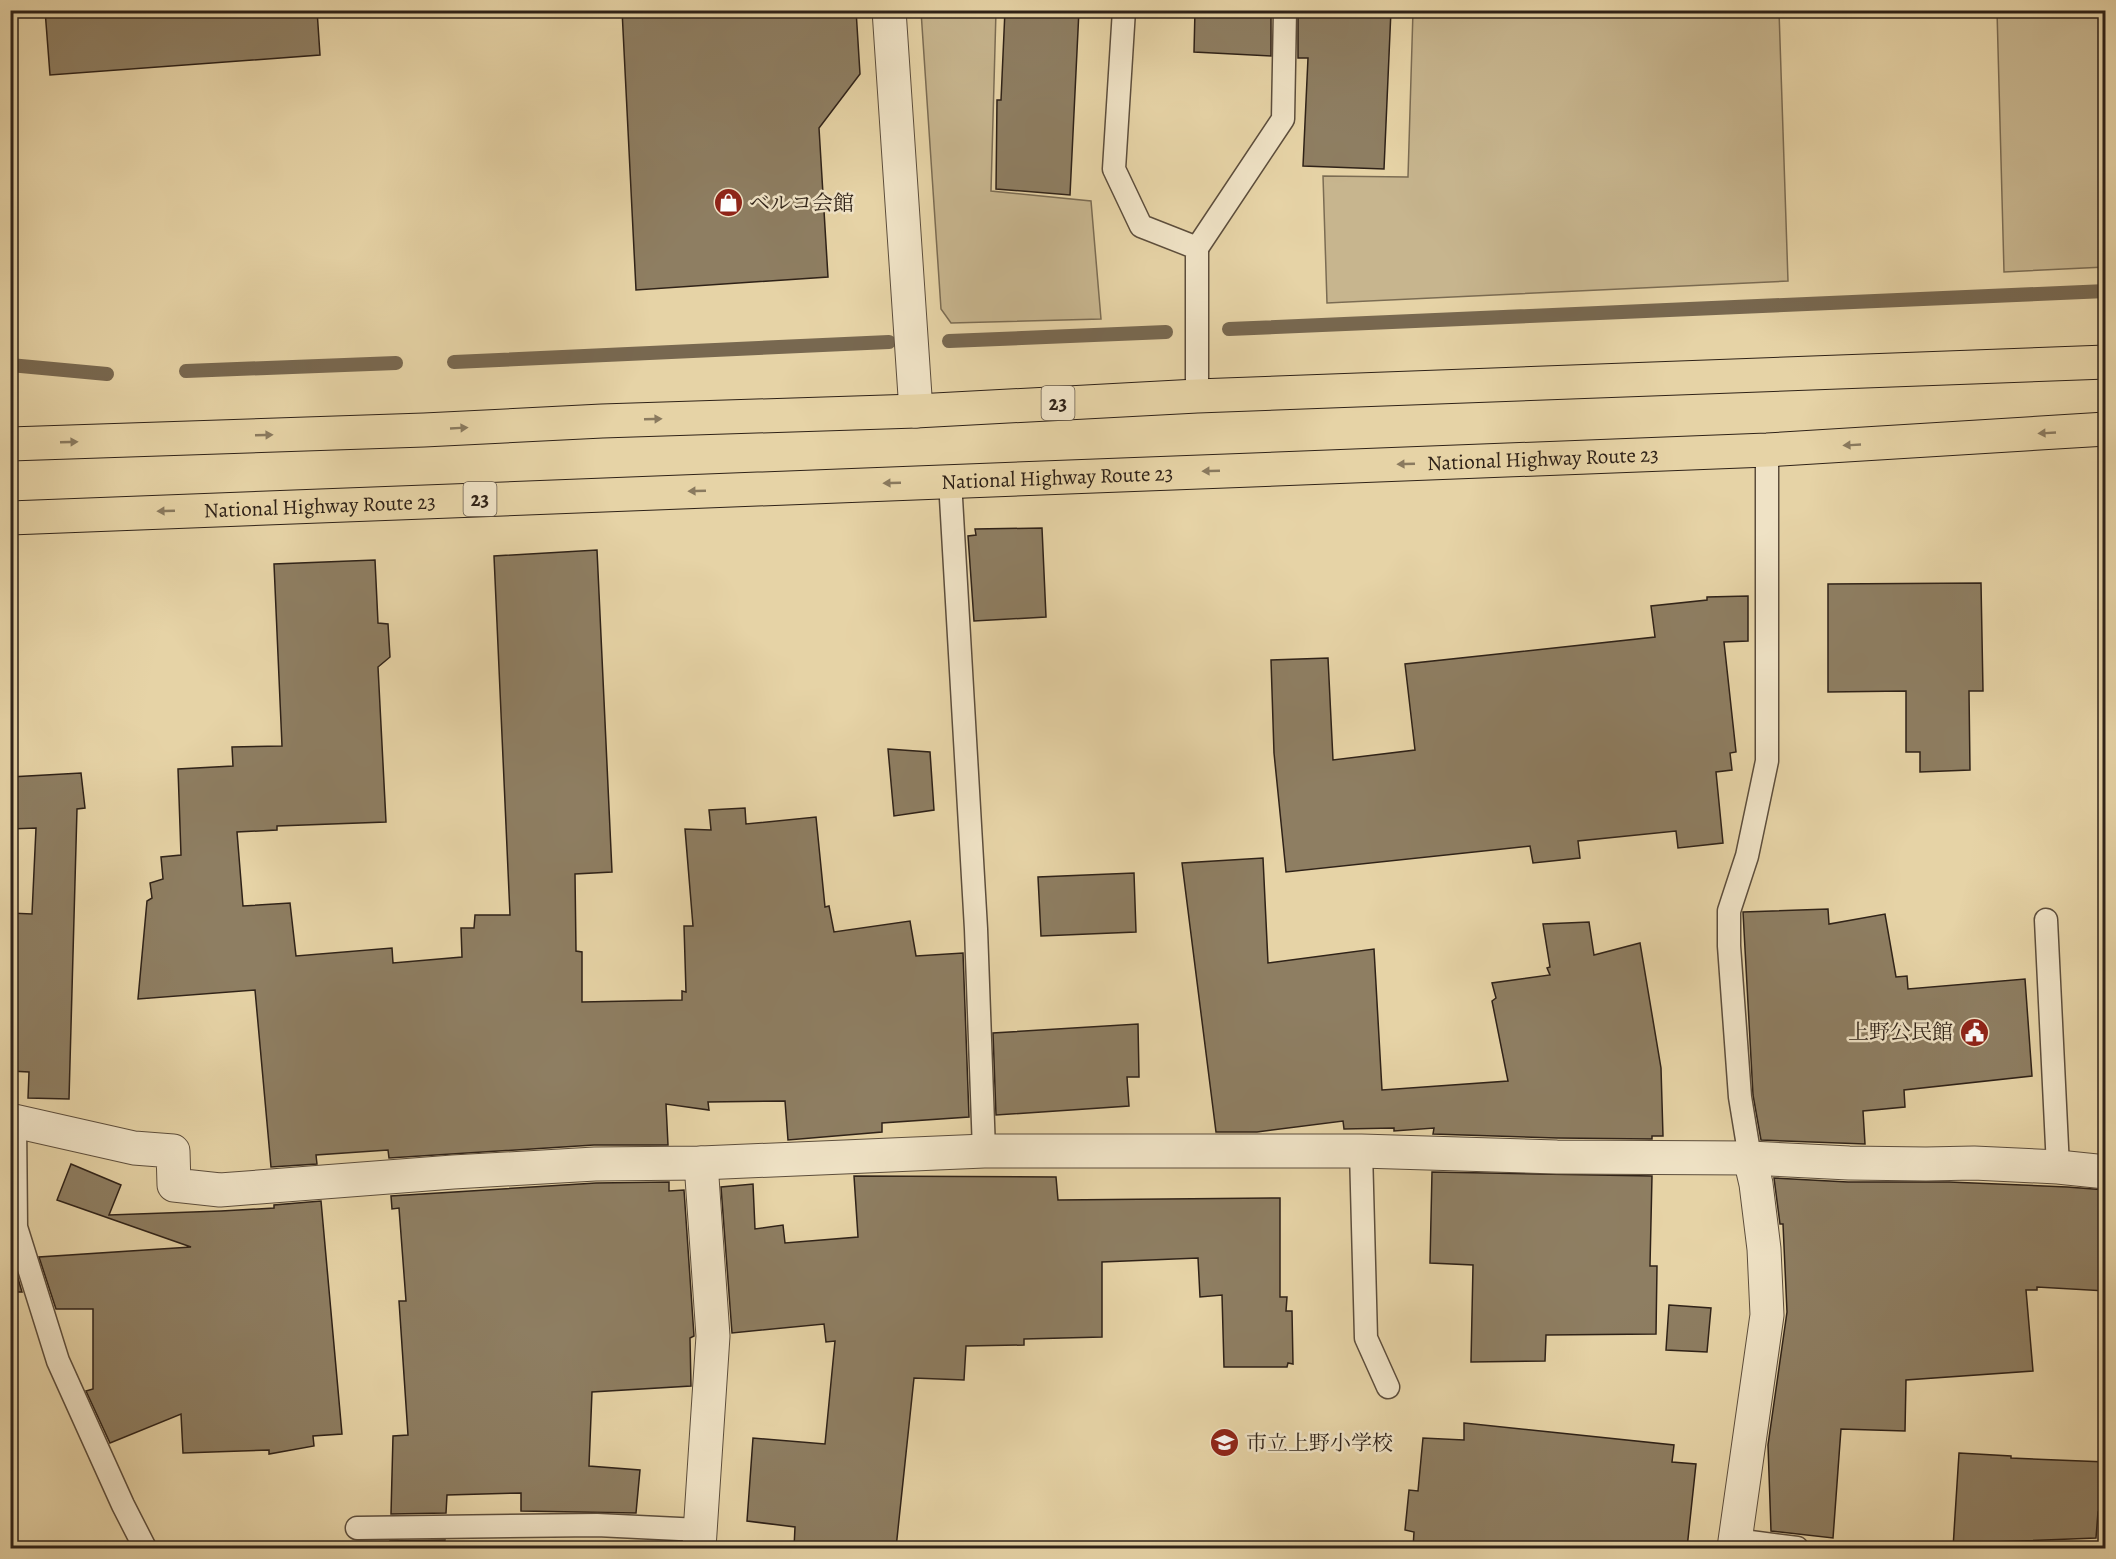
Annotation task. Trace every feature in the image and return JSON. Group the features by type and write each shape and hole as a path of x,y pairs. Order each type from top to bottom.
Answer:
{"highway":[{"name":"23","path":"10,444 424,430 614,420 916,411 1197,396 2106,362"},
{"name":"National Highway Route 23","path":"10,518 1767,450 2106,429"}],"street":[{"path":"889,10 916,411"},
{"path":"13,1120 134,1148 173,1151 174,1185 220,1190 583,1164 700,1163 984,1151 1361,1151 1557,1157 1750,1158 1849,1163 1974,1162 2106,1172"},
{"path":"1735,1544 1767,1315 1764,1249 1756,1184 1750,1158"},
{"path":"699,1539 713,1336 700,1163"}],"lane":[{"path":"1124,10 1114,168 1142,226 1197,248"},
{"path":"1197,396 1197,248 1283,119 1285,10"},
{"path":"1750,1158 1740,1097 1729,946 1729,911 1747,856 1767,761 1767,450"},
{"path":"950,481 976,929 984,1151"},
{"path":"2046,920 2058,1167"},
{"path":"13,1120 16,1227 58,1361 123,1505 145,1548"},
{"path":"1361,1151 1366,1338 1388,1387"},
{"path":"357,1528 597,1525 699,1539"},
{"path":"1735,1544 1797,1548"}],"shaded area":[{"path":"921,11 996,11 991,191 1091,201 1101,319 951,323 941,309"},
{"path":"1413,11 1779,11 1788,281 1327,303 1323,176 1408,177"},
{"path":"1997,11 2105,11 2105,267 2004,272"}],"building":[{"path":"45,10 317,10 320,55 50,75"},
{"name":"ベルコ会館","path":"622,10 856,10 860,74 819,128 828,277 636,290"},
{"path":"1005,10 1079,10 1070,195 996,189 997,100 1001,100"},
{"path":"1195,10 1271,10 1271,56 1194,52"},
{"path":"1298,10 1391,10 1384,169 1303,166 1308,58 1298,58"},
{"path":"1042,528 1046,617 974,621 968,536 976,535 975,529"},
{"path":"597,550 612,872 575,874 576,951 582,952 582,1002 682,1000 682,991 686,992 684,926 693,926 685,829 711,830 709,810 745,808 746,824 816,817 825,907 829,906 834,932 910,921 916,956 963,953 969,1117 882,1123 882,1132 788,1140 785,1101 708,1102 709,1110 666,1104 668,1145 594,1145 389,1158 388,1150 316,1155 317,1164 271,1167 255,990 138,999 147,901 152,898 150,883 163,879 161,857 181,855 178,769 233,766 232,747 282,746 274,564 375,560 378,623 388,624 390,657 378,667 386,822 277,826 277,830 237,832 243,906 290,903 296,956 392,948 393,963 462,957 461,928 474,928 475,915 510,915 494,556"},
{"path":"1981,583 1983,691 1969,691 1970,770 1920,772 1920,752 1906,752 1906,691 1828,692 1828,584"},
{"path":"1748,596 1748,641 1724,642 1736,752 1730,753 1732,770 1716,772 1723,843 1678,848 1676,831 1578,841 1580,858 1533,863 1530,846 1286,872 1274,753 1271,660 1328,658 1333,760 1415,750 1405,664 1655,637 1651,606 1707,600 1707,597"},
{"path":"888,749 930,752 934,810 894,816"},
{"path":"81,773 85,808 77,809 69,1099 28,1098 29,1072 10,1071 10,913 32,914 36,828 10,829 10,777"},
{"path":"1263,858 1268,963 1374,949 1382,1090 1508,1081 1492,1001 1496,998 1492,983 1550,975 1547,968 1550,967 1543,924 1589,922 1594,955 1640,943 1661,1068 1663,1136 1652,1136 1652,1139 1433,1134 1434,1128 1394,1131 1394,1128 1344,1129 1343,1121 1257,1132 1216,1132 1182,863"},
{"path":"1134,873 1136,932 1041,936 1038,877"},
{"path":"1828,909 1829,924 1885,914 1896,977 1907,976 1908,989 2025,979 2032,1076 1904,1090 1905,1107 1863,1111 1865,1144 1761,1140 1753,1095 1743,912"},
{"path":"1138,1024 1139,1077 1127,1077 1129,1106 996,1115 993,1033"},
{"path":"71,1164 121,1185 109,1215 274,1208 274,1205 321,1201 342,1434 313,1436 314,1446 269,1454 269,1450 183,1453 181,1414 110,1443 86,1391 93,1389 93,1309 56,1309 39,1257 191,1247 57,1200"},
{"path":"1432,1172 1652,1176 1650,1266 1657,1266 1656,1334 1546,1335 1545,1361 1471,1362 1473,1265 1430,1263"},
{"path":"854,1176 1056,1177 1058,1200 1280,1198 1280,1297 1287,1297 1286,1311 1292,1311 1293,1364 1288,1363 1287,1367 1224,1367 1222,1295 1200,1297 1198,1258 1102,1262 1102,1337 1024,1339 1024,1345 966,1346 964,1380 914,1378 896,1548 794,1548 795,1527 747,1521 753,1438 825,1444 835,1341 826,1342 824,1324 732,1333 721,1187 753,1184 755,1229 783,1225 785,1243 858,1237"},
{"path":"1774,1178 1848,1182 1949,1182 2106,1190 2106,1291 2037,1287 2037,1290 2026,1290 2033,1371 1906,1380 1905,1431 1841,1429 1833,1538 1771,1531 1768,1445 1787,1312 1783,1224 1780,1224"},
{"path":"669,1182 669,1191 684,1190 694,1336 690,1338 691,1386 592,1392 589,1466 640,1470 636,1513 521,1511 521,1493 447,1495 446,1513 391,1514 393,1436 408,1435 399,1301 406,1301 399,1208 392,1209 391,1196 596,1183"},
{"path":"10,1258 12,1258 22,1292 10,1292"},
{"path":"1669,1305 1711,1308 1707,1352 1666,1350"},
{"path":"1464,1423 1674,1445 1672,1462 1696,1464 1687,1548 1413,1548 1414,1532 1405,1530 1409,1490 1418,1491 1423,1438 1464,1440"},
{"path":"1959,1453 2011,1456 2011,1458 2106,1462 2106,1512 2098,1512 2096,1538 1992,1542 1991,1548 1953,1548"},
{"path":"445,1540 444,1548 390,1548 390,1541"}],"waterway":[{"path":"1229,329 2106,291"},
{"path":"949,341 1166,332"},
{"path":"454,362 889,342"},
{"path":"186,371 396,363"},
{"path":"10,365 107,374"}],"place":[{"name":"ベルコ会館","path":"728,203"},
{"name":"上野公民館","path":"1974,1032"},
{"name":"市立上野小学校","path":"1225,1443"}]}
